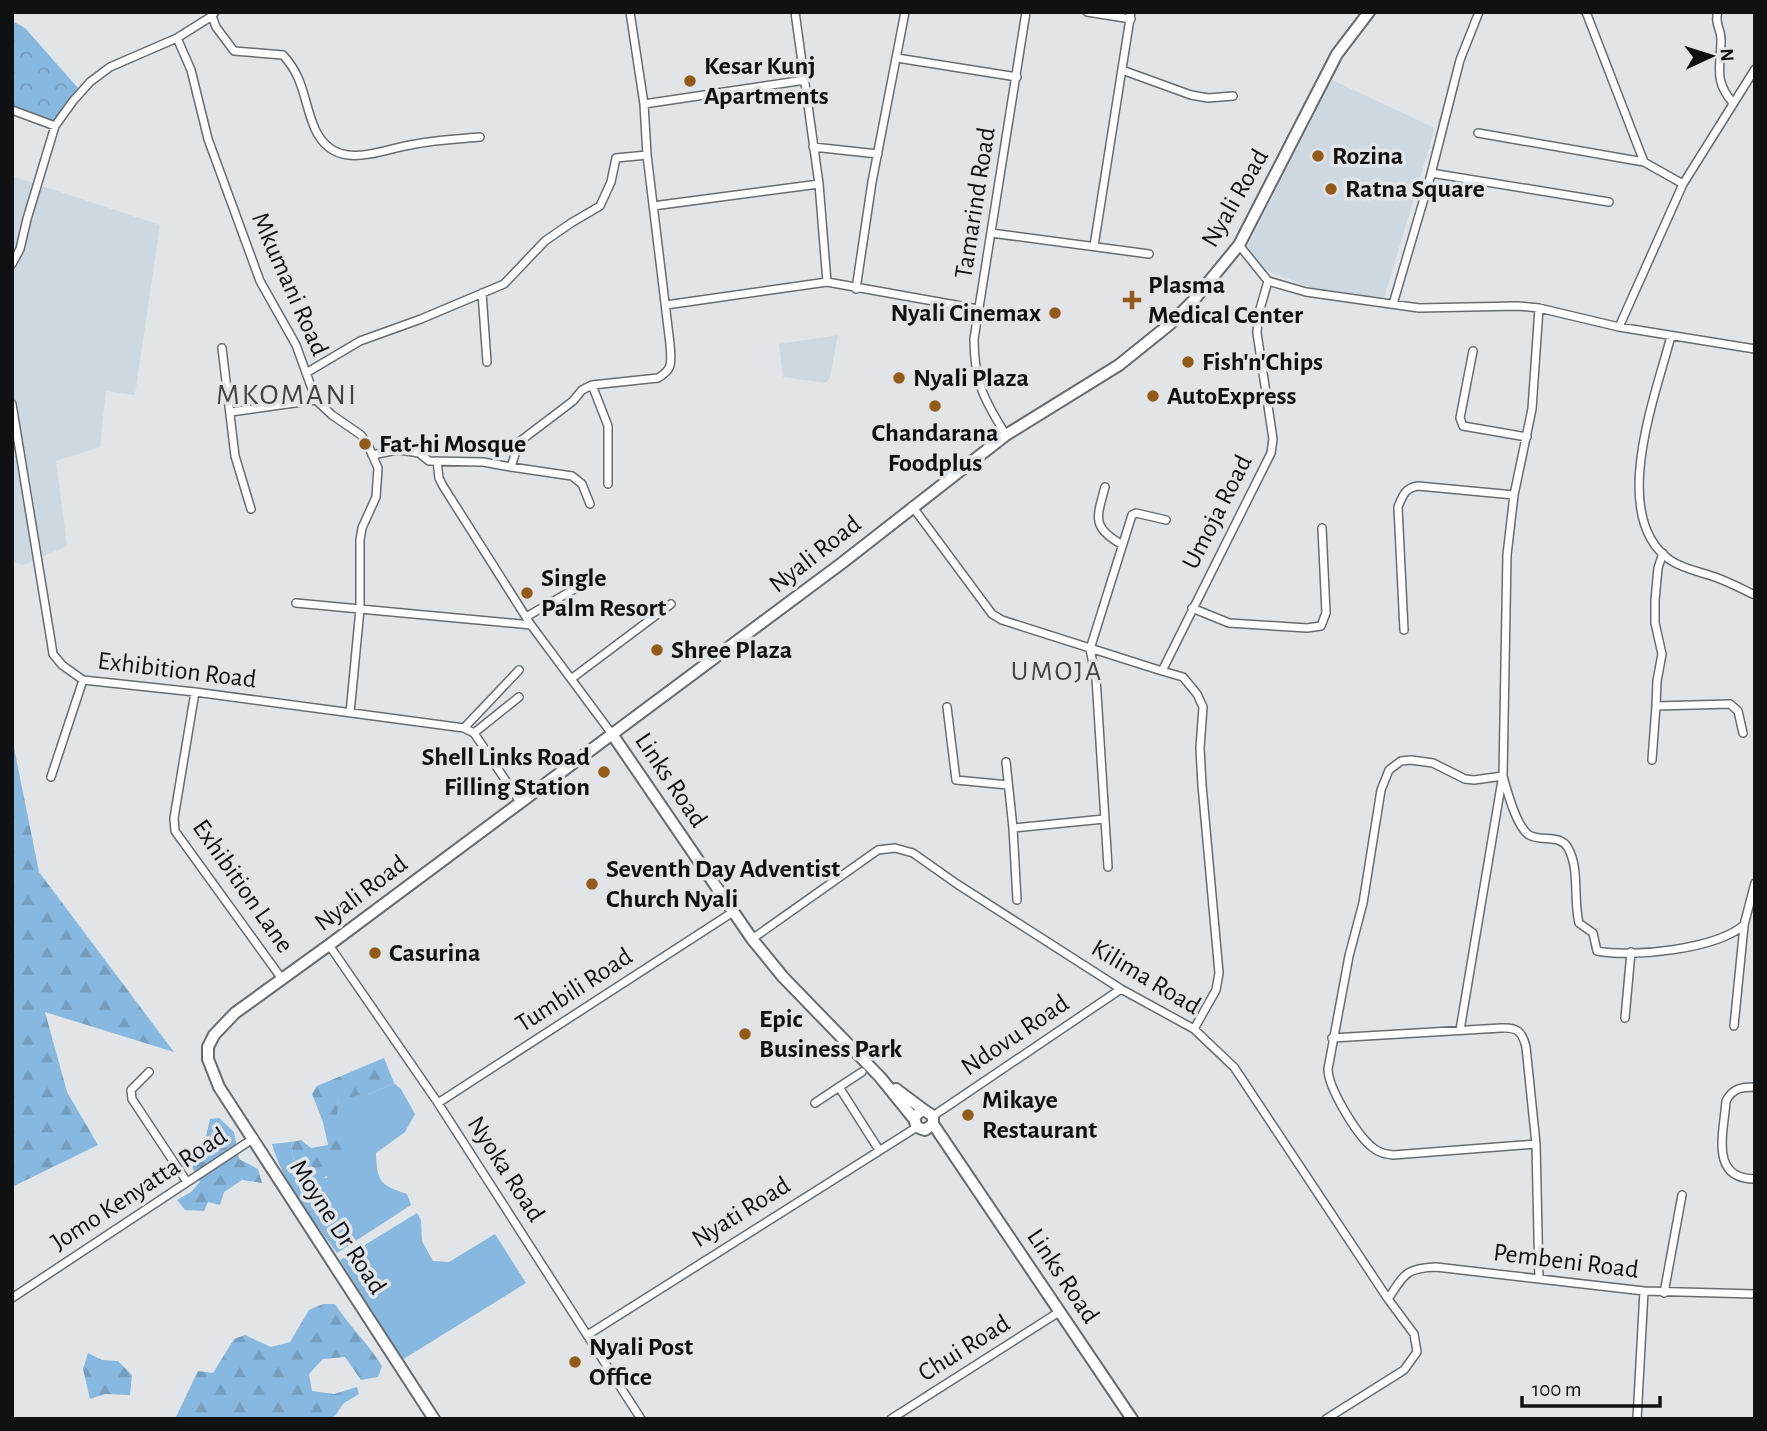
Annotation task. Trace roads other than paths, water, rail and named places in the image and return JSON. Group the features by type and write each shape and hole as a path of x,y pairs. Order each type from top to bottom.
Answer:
{"main road":[{"name":"Nyali Road","path":"208,1059 208,1047 222,1025 282,979 842,563 1006,435 1119,365 1170,324 1193,301 1239,245 1337,54 1369,12"},
{"name":"Links Road","path":"612,734 752,939 783,977 924,1121 957,1159 1132,1419"},
{"name":"Moyne Dr Road","path":"208,1059 219,1087 434,1419"}],"street":[{"path":"511,467 519,442 573,401 582,390 592,385 658,378 667,373 671,363 647,155 644,104 630,12"},
{"path":"795,12 819,184 827,282"},
{"path":"856,289 905,12"},
{"name":"Tamarind Road","path":"1006,435 976,377 974,339 1026,12"},
{"path":"1087,12 1131,15 1094,246"},
{"path":"1393,303 1460,60 1479,12"},
{"path":"1586,12 1643,162"},
{"path":"1718,12 1716,20 1721,40 1720,81 1733,103"},
{"path":"12,264 20,249 55,127 73,101 90,82 110,67 177,38 213,14 216,27 234,51 283,55 291,64 303,84 309,114 328,148 344,155 361,156 410,145 480,137"},
{"name":"Mkumani Road","path":"177,38 191,70 208,139 250,258 275,311 296,345 316,400 361,435 377,468 376,497 362,528 360,540 359,609 350,713"},
{"path":"897,58 1017,78"},
{"path":"1122,69 1191,95 1208,98 1233,96"},
{"path":"1619,327 1683,184 1755,69"},
{"path":"644,104 805,80"},
{"path":"12,110 55,127"},
{"path":"1478,133 1643,162 1683,184"},
{"path":"813,146 878,154"},
{"path":"306,373 360,341 421,320 505,284 545,242 600,206 611,182 616,158 647,155"},
{"path":"1431,173 1609,202"},
{"path":"653,206 819,184"},
{"path":"991,233 1149,254"},
{"path":"1239,245 1268,281 1306,292 1419,308 1539,308 1619,327 1755,349"},
{"name":"Umoja Road","path":"1161,671 1271,453 1273,439 1256,333 1268,281"},
{"path":"666,305 827,282 978,309"},
{"path":"482,293 487,362"},
{"path":"1460,1030 1503,776 1506,586 1514,495 1527,438 1535,378 1539,308"},
{"path":"1671,336 1641,451 1639,503 1645,524 1654,546 1672,561 1755,595"},
{"path":"222,348 235,456 251,509"},
{"path":"1473,351 1460,418 1463,426 1527,438"},
{"path":"592,385 608,426 608,484"},
{"path":"231,412 316,400"},
{"name":"Exhibition Road","path":"12,404 53,654 62,666 83,680 464,728 474,733 520,802"},
{"path":"372,455 407,451 419,453 429,461 483,462 572,476 582,485 590,504"},
{"path":"438,461 439,478 443,486 531,625 612,734"},
{"path":"1404,630 1398,507 1404,492 1409,487 1418,486 1514,495"},
{"path":"1105,487 1097,517 1098,524 1107,536 1121,544"},
{"path":"912,506 992,614 1002,620 1183,677 1196,694 1203,707 1200,748 1202,785 1219,973 1216,990 1194,1029"},
{"path":"1108,867 1096,678 1090,649 1132,515 1136,513 1166,520"},
{"path":"1192,608 1229,623 1307,628 1321,626 1326,613 1322,527"},
{"path":"1652,760 1657,681 1662,654 1655,623 1655,600 1658,568 1663,553"},
{"path":"526,617 578,587"},
{"path":"296,603 531,625"},
{"path":"571,679 671,604"},
{"path":"464,728 519,670"},
{"path":"51,776 83,680"},
{"name":"Exhibition Lane","path":"195,692 174,818 175,831 282,979"},
{"path":"474,733 519,697"},
{"path":"1656,706 1730,704 1738,711 1743,733"},
{"path":"947,707 956,780 1008,785"},
{"path":"1503,776 1465,779 1433,763 1411,760 1401,761 1389,770 1381,790 1363,903 1332,1038 1328,1069 1329,1080 1362,1136 1371,1147 1382,1153 1393,1155 1536,1144"},
{"path":"1006,762 1017,900"},
{"path":"1503,776 1512,806 1525,832 1535,837 1559,840 1569,849 1579,923 1593,933 1595,949 1601,952 1674,950 1700,945 1731,934 1744,925"},
{"path":"1013,828 1104,819"},
{"name":"Kilima Road","path":"752,939 878,850 895,848 913,853 1121,989 1194,1029 1234,1067 1414,1334 1417,1352 1404,1370 1326,1419"},
{"path":"1734,1026 1744,925 1755,883"},
{"name":"Tumbili Road","path":"438,1103 733,912"},
{"name":"Nyoka Road","path":"329,946 438,1103 589,1334 641,1419"},
{"path":"1625,1018 1631,952"},
{"name":"Ndovu Road","path":"924,1121 1121,989"},
{"path":"1332,1038 1512,1027 1519,1030 1523,1035 1536,1144 1539,1279"},
{"path":"149,1072 131,1090 132,1099 187,1182"},
{"path":"814,1103 862,1072"},
{"path":"839,1087 879,1150"},
{"path":"1755,1087 1738,1087 1730,1093 1726,1101 1723,1157 1727,1169 1734,1175 1742,1179 1755,1179"},
{"name":"Nyati Road","path":"589,1334 924,1121"},
{"name":"Jomo Kenyatta Road","path":"12,1298 254,1138"},
{"path":"1664,1293 1682,1195"},
{"name":"Pembeni Road","path":"1388,1299 1402,1278 1417,1268 1458,1269 1644,1292 1755,1294"},
{"path":"1637,1419 1644,1292"},
{"name":"Chui Road","path":"891,1419 1059,1312"}],"place":[{"name":"Kesar Kunj Apartments","path":"690,81"},
{"name":"Rozina","path":"1318,156"},
{"name":"Ratna Square","path":"1331,189"},
{"name":"Plasma Medical Center","path":"1132,300"},
{"name":"Nyali Cinemax","path":"1055,313"},
{"name":"Fish'n'Chips","path":"1188,362"},
{"name":"Nyali Plaza","path":"899,378"},
{"name":"AutoExpress","path":"1153,396"},
{"name":"Chandarana Foodplus","path":"935,406"},
{"name":"Fat-hi Mosque","path":"365,444"},
{"name":"Single Palm Resort","path":"527,593"},
{"name":"Shree Plaza","path":"657,650"},
{"name":"Shell Links Road Filling Station","path":"604,772"},
{"name":"Seventh Day Adventist Church Nyali","path":"592,884"},
{"name":"Casurina","path":"375,953"},
{"name":"Epic Business Park","path":"745,1034"},
{"name":"Mikaye Restaurant","path":"968,1115"},
{"name":"Nyali Post Office","path":"575,1362"}],"district":[{"name":"MKOMANI","path":"287,395"},
{"name":"UMOJA","path":"1057,672"}]}
